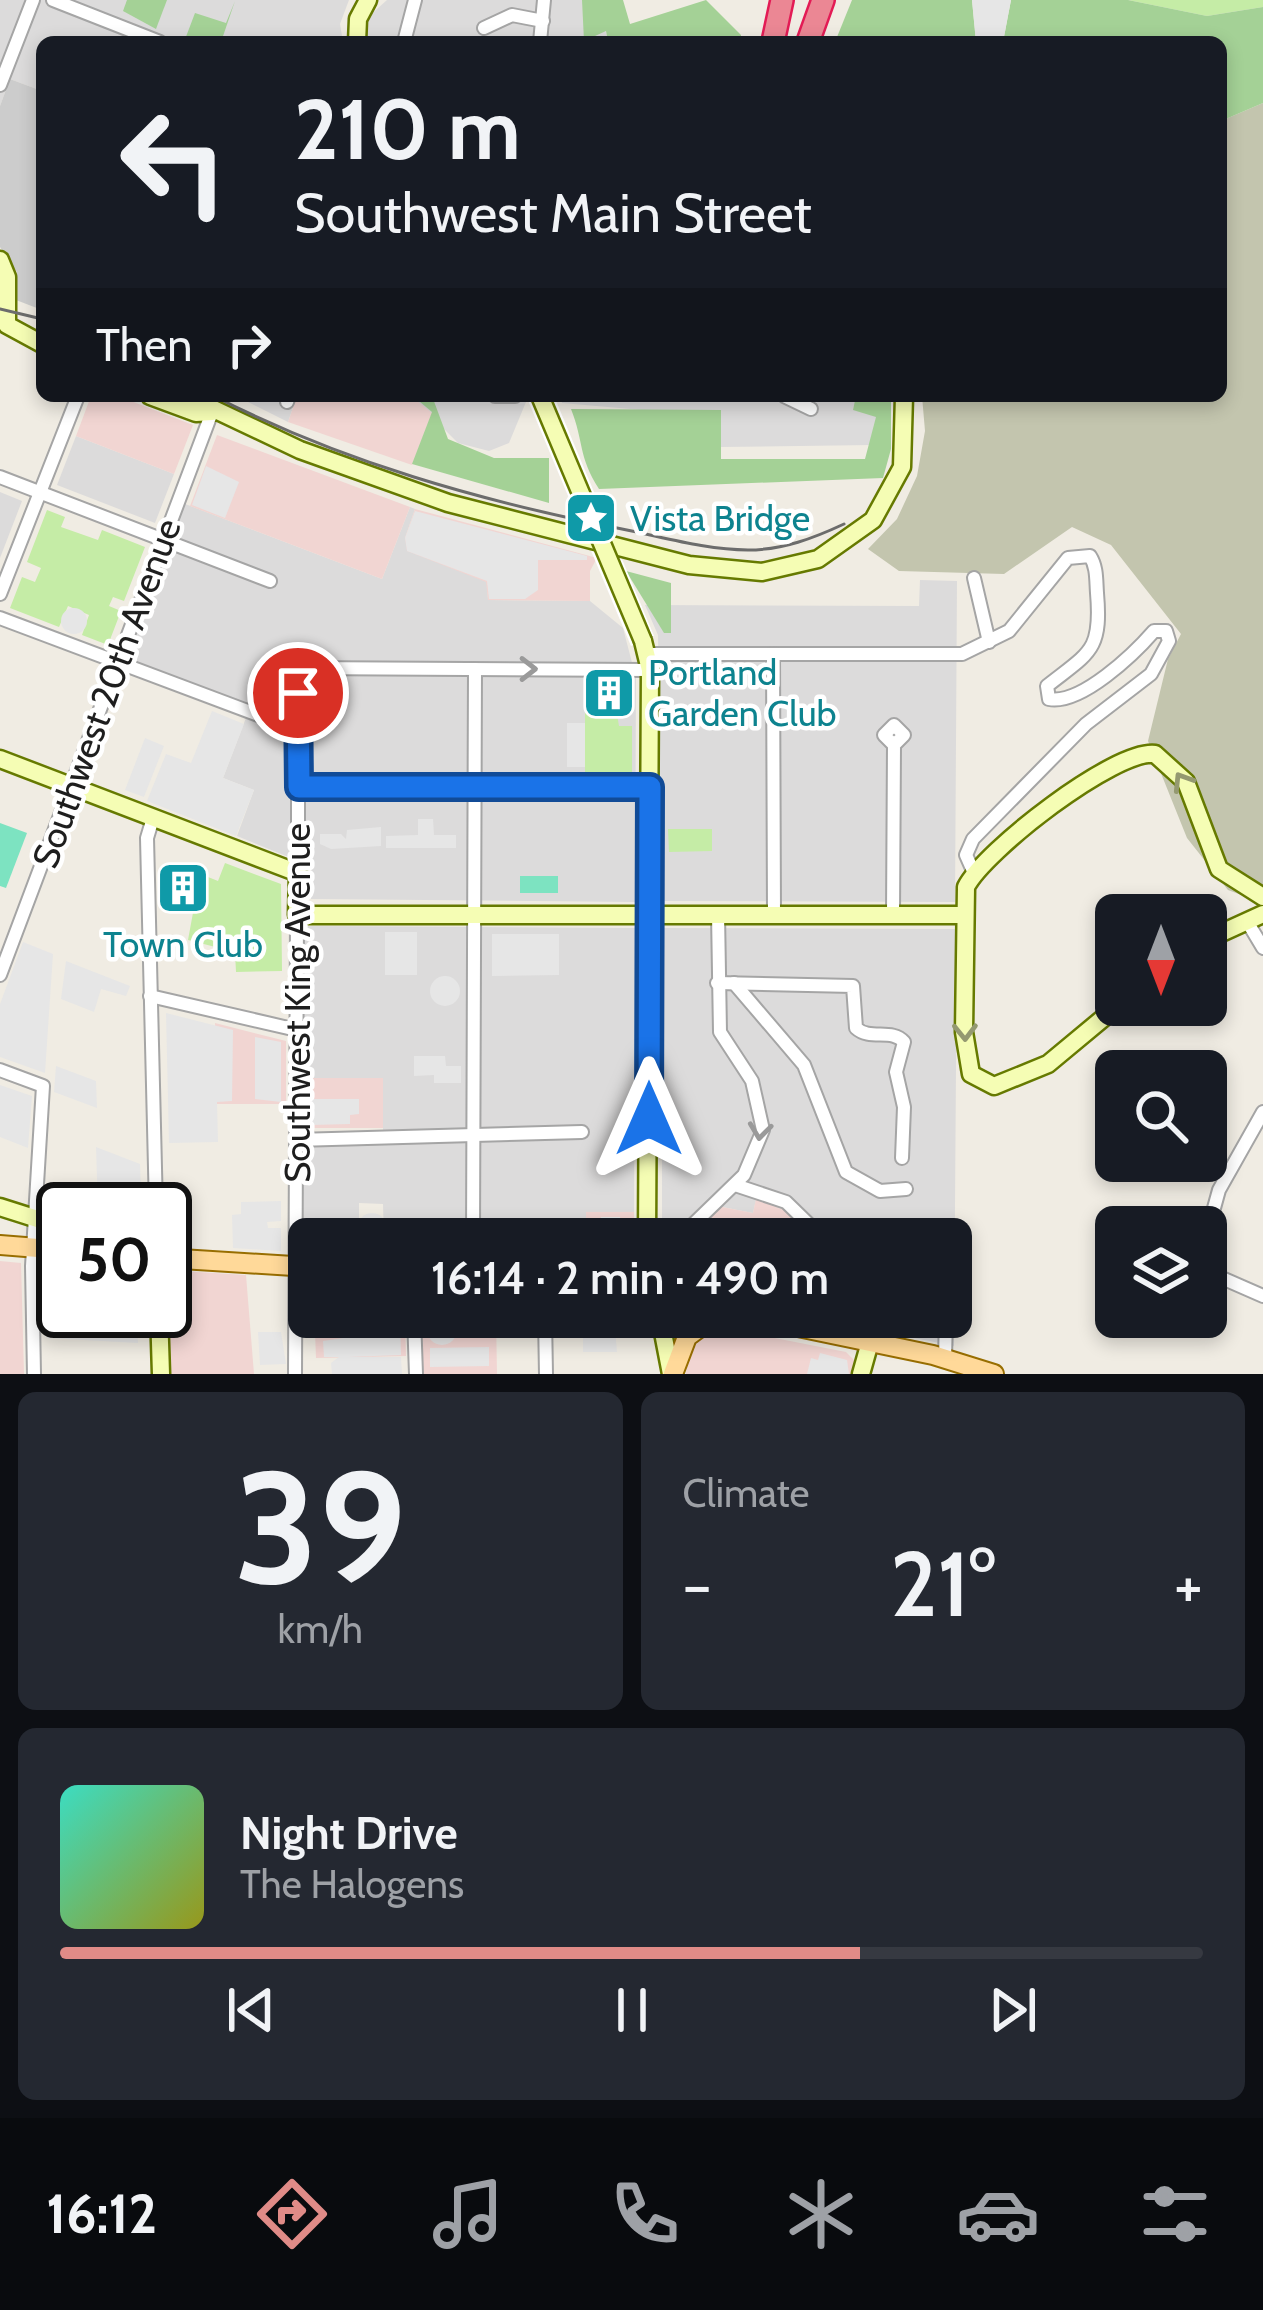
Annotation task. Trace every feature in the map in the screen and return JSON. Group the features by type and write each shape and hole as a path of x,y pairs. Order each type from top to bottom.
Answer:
{"highway":[{"path":"774,36 782,0"},
{"path":"810,36 823,0"}],"main road":[{"path":"357,36 358,19 368,0"},
{"path":"0,260 7,277 2,306 10,330 36,341"},
{"path":"0,338 36,352"},
{"path":"166,402 196,413 212,412"},
{"path":"196,402 448,503 729,579 776,580 821,568 858,546 889,514 909,476 917,430 915,402"},
{"path":"542,402 647,655 647,1218"},
{"path":"689,565 775,571 818,559 847,543 873,520 895,484 906,448 904,402"},
{"path":"1095,1024 1027,1077 1003,1085 977,1082 965,1057 966,887 1007,842 1113,764 1147,752 1168,759 1186,782 1223,875 1263,897"},
{"path":"0,760 298,873"},
{"name":"Southwest King Avenue","path":"297,915 298,873"},
{"path":"297,915 965,915"},
{"path":"1227,931 1255,918"},
{"path":"0,1207 34,1217"},
{"path":"0,1246 36,1248"},
{"path":"192,1260 288,1265"},
{"path":"159,1338 160,1374"},
{"path":"664,1338 672,1374"},
{"path":"672,1374 687,1338"},
{"path":"851,1338 994,1374"},
{"path":"861,1374 870,1342"}],"street":[{"path":"0,85 33,0"},
{"path":"53,0 142,36"},
{"path":"406,36 415,0"},
{"path":"542,36 544,0"},
{"path":"484,28 512,16 543,21"},
{"path":"0,594 75,402"},
{"path":"797,402 812,409"},
{"name":"Southwest 20th Avenue","path":"0,975 212,412"},
{"path":"0,477 270,580"},
{"path":"473,1218 475,669 647,655 959,655 1017,623 1062,563 1085,553 1095,566 1098,638 1084,658 1047,686 1049,700 1065,699 1123,664 1154,631 1162,629 1169,638 1151,674 1086,724 973,839 966,855 974,873"},
{"path":"974,578 989,642"},
{"path":"0,618 298,730"},
{"path":"773,654 774,914"},
{"name":"Southwest King Avenue","path":"298,873 298,668 475,669"},
{"path":"892,915 894,745"},
{"path":"299,787 650,787"},
{"path":"153,818 147,835 155,1182"},
{"path":"696,1218 736,1185 757,1152 763,1115 752,1081 722,1038 718,914"},
{"name":"Southwest King Avenue","path":"297,915 300,1218"},
{"path":"1255,918 1263,949"},
{"path":"717,983 854,986 856,1028 904,1042 896,1066 904,1107 902,1158"},
{"path":"734,983 804,1065 846,1172 880,1191 906,1189"},
{"path":"150,997 297,1030"},
{"path":"0,1070 43,1086 33,1248 34,1374"},
{"path":"1215,1206 1263,1112"},
{"path":"296,1139 582,1132"},
{"path":"736,1185 786,1202 802,1218"},
{"path":"1227,1281 1263,1296"},
{"name":"Southwest King Avenue","path":"296,1374 298,1338"},
{"path":"415,1338 416,1374"},
{"path":"545,1338 546,1374"},
{"path":"945,1338 945,1358"}],"shaded area":[{"path":"0,0 349,0 340,24 342,36 36,36 36,89 10,79 0,106"},
{"path":"387,0 599,0 607,36 367,36 367,18"},
{"path":"972,0 1011,0 1004,36 975,36"},
{"path":"10,79 36,89 36,308 16,300 17,272 0,247 0,106"},
{"path":"1263,103 1263,903 1228,890 1187,838 1148,741 1168,659 1181,634 1111,545 1072,527 1004,574 899,571 868,549 897,519 917,476 925,431 923,402 1227,402 1227,118"},
{"path":"89,402 134,402 193,425 174,474 76,436"},
{"path":"248,402 295,402 288,422"},
{"path":"295,402 418,402 432,413 412,465 288,422"},
{"path":"417,402 526,402 509,443 489,451 458,443"},
{"path":"872,402 880,416 872,445 721,447 666,427 665,412 562,403"},
{"path":"217,435 410,507 382,579 190,506"},
{"path":"76,436 174,474 155,523 57,485"},
{"path":"206,466 239,482 225,518 192,505"},
{"path":"0,492 22,501 0,558"},
{"path":"180,502 382,579 410,507 415,509 405,538 487,582 488,600 590,601 623,628 636,678 635,902 311,899 311,866 237,836 254,790 223,778 249,710 117,660"},
{"path":"415,509 597,558 590,571 590,601 488,600 486,582 407,551 405,538"},
{"path":"415,511 587,556 587,560 538,560 538,590 525,599 489,599 487,581 407,551 405,538"},
{"path":"920,580 957,581 955,902 662,901 658,635 645,605 919,606"},
{"path":"74,608 87,621 74,634 61,621"},
{"path":"212,711 244,724 223,778 254,790 236,836 147,801 166,754 191,763"},
{"path":"567,723 585,723 585,767 567,767"},
{"path":"145,738 164,746 144,797 125,790"},
{"path":"418,819 433,819 434,835 456,835 456,848 386,848 386,836 418,835"},
{"path":"381,827 381,846 331,849 320,844 320,834 341,834 346,839 347,830"},
{"path":"300,926 635,928 634,1212 587,1212 586,1218 383,1218 383,1204 359,1203 359,1218 297,1218 298,1137 383,1136 383,1078 299,1078"},
{"path":"662,928 957,929 955,1218 791,1218 784,1210 756,1200 753,1213 717,1206 705,1218 662,1218"},
{"path":"385,932 417,932 417,975 385,975"},
{"path":"492,934 559,934 559,975 492,976"},
{"path":"23,942 53,954 45,1073 0,1057 0,1004"},
{"path":"66,961 130,986 126,996 101,989 94,1012 61,999"},
{"path":"445,976 456,980 460,991 456,1002 445,1006 434,1002 430,991 434,980"},
{"path":"166,1013 233,1030 232,1101 217,1102 218,1142 169,1143"},
{"path":"215,1023 286,1041 286,1104 217,1104"},
{"path":"255,1037 281,1042 281,1102 255,1099"},
{"path":"414,1056 445,1056 446,1066 461,1066 461,1083 434,1083 434,1075 414,1076"},
{"path":"56,1066 96,1081 97,1108 54,1092"},
{"path":"305,1078 383,1078 383,1128 305,1128"},
{"path":"0,1085 32,1096 28,1148 0,1137"},
{"path":"311,1099 359,1099 359,1114 350,1115 350,1124 311,1125"},
{"path":"96,1147 140,1164 141,1182 97,1182"},
{"path":"756,1199 791,1218 705,1218 717,1206 753,1213"},
{"path":"281,1201 281,1221 267,1222 268,1228 281,1228 281,1251 233,1248 232,1215 241,1214 241,1202"},
{"path":"586,1212 634,1212 634,1218 586,1218"},
{"path":"0,1261 21,1263 24,1374 0,1374"},
{"path":"192,1272 246,1275 254,1374 170,1374 169,1338 192,1338"},
{"path":"258,1332 281,1332 286,1364 260,1365"},
{"path":"47,1338 138,1338 138,1343"},
{"path":"315,1338 406,1338 406,1356 316,1358"},
{"path":"401,1338 401,1355 348,1357 401,1357 402,1374 332,1374 331,1363 339,1357 324,1357 323,1341"},
{"path":"412,1338 496,1338 497,1374 413,1374"},
{"path":"429,1338 455,1338 442,1345"},
{"path":"583,1338 616,1338 617,1352 583,1352"},
{"path":"774,1338 846,1352 854,1360 854,1374 686,1374 690,1341"},
{"path":"914,1338 954,1338 954,1346"},
{"path":"489,1347 489,1366 430,1367 430,1348"},
{"path":"820,1353 847,1360 849,1374 807,1374 811,1358 818,1360"}],"green space":[{"path":"127,0 167,0 156,29 123,11"},
{"path":"582,0 623,0 630,24 706,0 741,35 607,36 606,31 584,36"},
{"path":"852,0 972,0 975,36 837,36"},
{"path":"1011,0 1128,0 1207,16 1263,7 1263,103 1227,118 1227,36 1004,36"},
{"path":"1128,0 1263,0 1263,7 1207,16"},
{"path":"235,1 223,36 186,36 195,13 226,23"},
{"path":"420,402 434,402 448,439 494,458 549,458 549,503 412,464 432,412"},
{"path":"855,402 891,402 891,449 883,478 599,489 571,409 721,410 721,459 865,459 876,417 853,410"},
{"path":"47,510 65,517 61,527 98,540 102,530 145,547 124,601 113,597 109,606 121,611 108,645 82,635 89,615 68,606 59,627 10,608 22,577 35,582 41,568 27,562"},
{"path":"626,571 671,583 671,633 664,633"},
{"path":"585,703 615,703 619,726 632,726 632,772 585,772"},
{"path":"0,823 27,833 6,888 0,886"},
{"path":"668,829 712,829 712,851 669,852"},
{"path":"225,863 281,884 282,971 236,972 235,952 188,940 199,880 203,875 218,881"},
{"path":"520,876 558,876 558,893 520,893"}],"pier":[{"name":"Vista Bridge","path":"529,402 556,402 654,636 631,646"}],"tram line":[{"path":"0,309 36,318"},
{"path":"226,402 312,441 413,477 517,506 685,542 761,549 798,542 844,524"}],"place":[{"name":"Vista Bridge","path":"591,518"},
{"name":"Portland Garden Club","path":"609,693"},
{"name":"Town Club","path":"183,888"}],"route":[{"path":"298,693 299,787 650,787 649,1119"}]}
